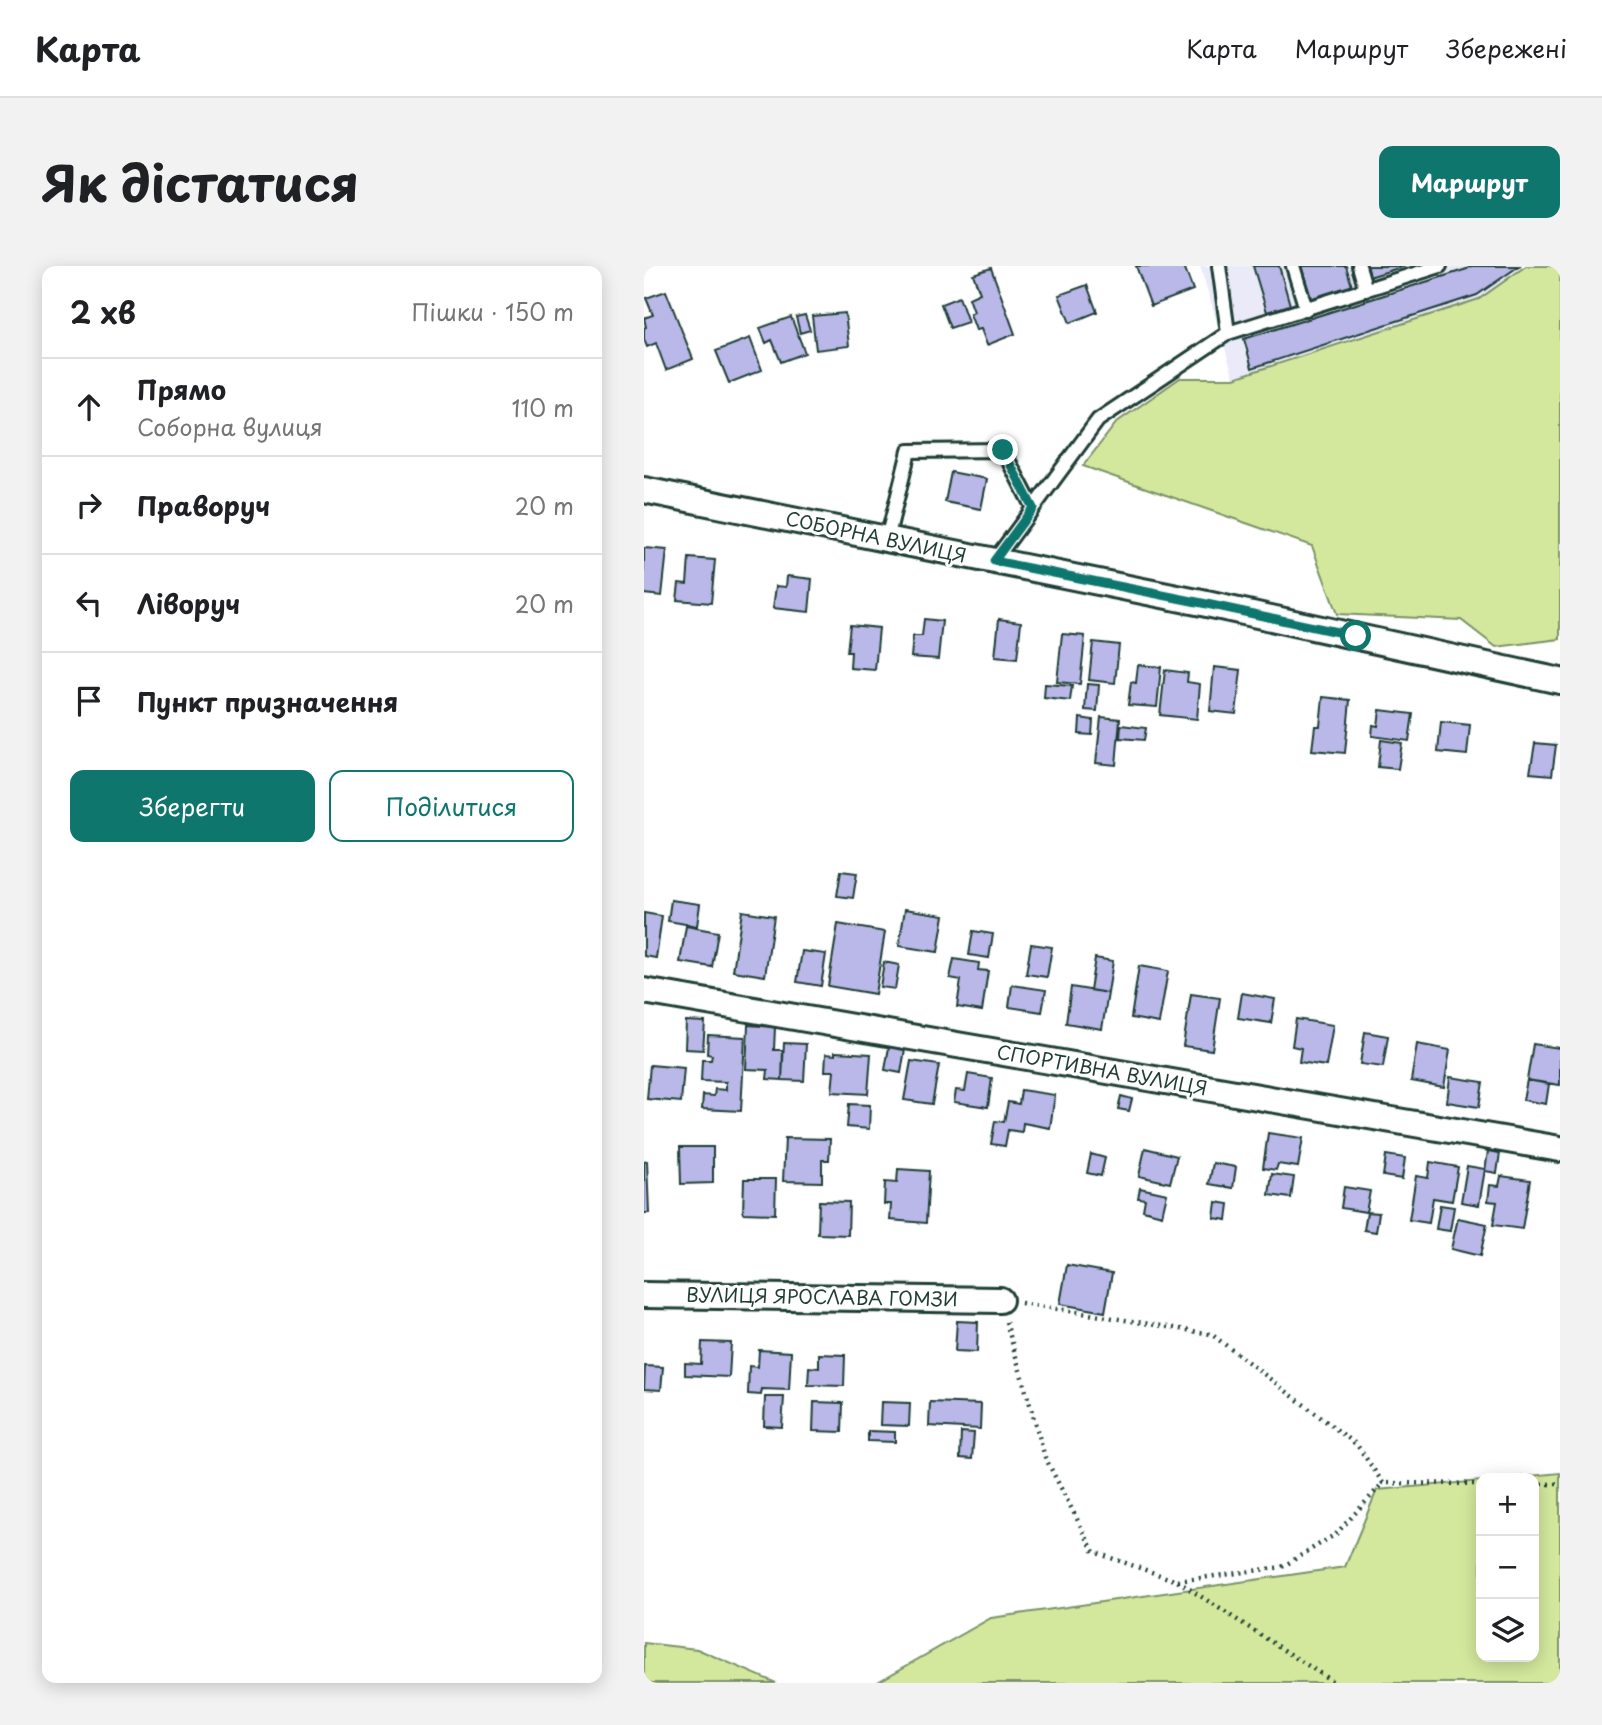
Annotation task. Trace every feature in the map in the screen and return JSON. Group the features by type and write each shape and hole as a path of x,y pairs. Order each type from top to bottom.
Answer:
{"street":[{"name":"СОБОРНА ВУЛИЦЯ","path":"644,489 1202,603 1560,681"},
{"name":"СПОРТИВНА ВУЛИЦЯ","path":"644,991 1560,1149"},
{"name":"ВУЛИЦЯ ЯРОСЛАВА ГОМЗИ","path":"644,1295 1000,1300"}],"lane":[{"path":"1219,266 1228,333"},
{"path":"1293,266 1306,309"},
{"path":"1359,266 1366,289"},
{"path":"994,561 1098,420 1228,333 1432,267"},
{"path":"887,539 909,451 1003,450 1033,508"}],"path":[{"path":"1335,1683 1177,1581 1094,1552 1045,1457 1000,1300 1210,1334 1357,1445 1383,1483"},
{"path":"1177,1581 1282,1567 1336,1534 1383,1483 1476,1484"},
{"path":"1539,1484 1560,1484"}],"shaded area":[{"path":"1200,266 1526,266 1479,299 1234,378"}],"green space":[{"path":"1526,266 1560,266 1560,639 1496,647 1461,620 1337,614 1312,546 1083,466 1117,422 1180,378 1234,378 1479,299"},
{"path":"1560,1473 1560,1683 876,1683 991,1618 1345,1567 1377,1490 1476,1481 1476,1662 1539,1662 1539,1475"},
{"path":"644,1643 697,1649 776,1683 644,1683"}],"building":[{"path":"1136,266 1184,266 1193,290 1151,306"},
{"path":"1253,266 1279,266 1290,305 1267,312"},
{"path":"1301,266 1346,266 1352,286 1311,299"},
{"path":"1366,266 1405,266 1369,277"},
{"path":"1471,266 1519,266 1477,295 1252,368 1244,339"},
{"path":"991,268 1015,334 987,345 981,329 976,330 970,314 974,312 969,298 980,293 973,274"},
{"path":"1087,285 1097,312 1070,323 1059,295"},
{"path":"666,291 693,359 666,370 656,343 647,347 644,339 644,318 653,315 646,298"},
{"path":"959,297 968,322 950,328 941,304"},
{"path":"845,313 849,346 816,350 812,316"},
{"path":"805,315 810,330 800,333 796,317"},
{"path":"791,317 805,353 781,362 772,340 766,343 760,328"},
{"path":"750,338 762,370 729,383 716,351"},
{"path":"951,472 987,479 981,509 945,502"},
{"path":"644,548 667,550 662,596 644,594"},
{"path":"689,558 715,560 711,603 677,600 679,583 687,584"},
{"path":"787,576 812,579 809,612 773,608 776,586 786,587"},
{"path":"924,619 942,621 938,659 911,657 913,636 922,636"},
{"path":"999,619 1021,622 1017,659 995,657"},
{"path":"850,625 879,628 875,670 850,668 851,652 847,652"},
{"path":"1062,634 1085,636 1080,684 1057,682"},
{"path":"1093,642 1119,645 1115,683 1089,680"},
{"path":"1138,665 1161,667 1157,707 1128,705 1131,682 1136,683"},
{"path":"1214,667 1241,670 1236,714 1210,711"},
{"path":"1165,670 1188,673 1187,682 1200,684 1197,719 1160,715"},
{"path":"1045,684 1072,686 1070,701 1044,698"},
{"path":"1087,684 1099,685 1097,711 1085,710"},
{"path":"1323,697 1350,700 1345,753 1312,750 1315,726 1320,726"},
{"path":"1380,710 1413,714 1409,741 1372,736 1373,725 1378,726"},
{"path":"1101,717 1120,719 1116,765 1096,763"},
{"path":"1080,718 1093,720 1092,735 1079,734"},
{"path":"1441,722 1470,725 1467,755 1438,752"},
{"path":"1121,725 1146,728 1144,740 1120,738"},
{"path":"1381,740 1402,743 1398,769 1378,767"},
{"path":"1535,743 1556,745 1552,775 1530,773"},
{"path":"841,871 857,873 853,898 837,896"},
{"path":"671,900 700,904 697,926 668,921"},
{"path":"905,909 944,915 938,952 899,946"},
{"path":"742,911 774,916 765,976 733,971"},
{"path":"644,913 662,916 656,958 644,956"},
{"path":"838,924 885,932 875,994 828,986"},
{"path":"686,926 718,932 712,967 680,962"},
{"path":"973,931 993,934 989,958 969,955"},
{"path":"1031,944 1052,947 1047,977 1026,974"},
{"path":"802,951 826,954 821,986 797,982"},
{"path":"1095,958 1113,961 1108,993 1090,990"},
{"path":"954,959 979,963 978,970 988,971 982,1011 957,1007 961,980 950,978"},
{"path":"884,962 899,965 895,989 880,987"},
{"path":"1139,966 1168,971 1159,1023 1131,1018"},
{"path":"1012,985 1046,990 1042,1012 1009,1007"},
{"path":"1071,987 1108,993 1102,1029 1066,1023"},
{"path":"1242,993 1275,999 1271,1023 1238,1018"},
{"path":"1191,994 1220,998 1212,1050 1183,1046"},
{"path":"1296,1019 1333,1025 1326,1066 1299,1062 1301,1048 1292,1046"},
{"path":"686,1021 705,1022 703,1050 685,1049"},
{"path":"748,1025 775,1027 774,1050 783,1050 782,1080 767,1079 768,1070 746,1069"},
{"path":"1365,1032 1388,1036 1383,1067 1360,1064"},
{"path":"708,1035 745,1037 741,1111 702,1109 703,1095 714,1096 715,1089 726,1090 726,1082 701,1081 702,1060 711,1060 712,1055 707,1054"},
{"path":"784,1043 806,1044 804,1081 782,1080"},
{"path":"1417,1044 1450,1050 1444,1087 1411,1081"},
{"path":"1533,1044 1560,1048 1560,1085 1527,1080"},
{"path":"889,1047 905,1049 901,1073 885,1070"},
{"path":"835,1052 871,1054 868,1094 832,1092 834,1071 825,1071 826,1054 835,1055"},
{"path":"911,1061 939,1065 932,1104 904,1100"},
{"path":"650,1065 684,1068 681,1102 647,1099"},
{"path":"968,1074 992,1078 988,1107 954,1102 956,1090 965,1091"},
{"path":"1450,1077 1483,1082 1479,1107 1447,1102"},
{"path":"1527,1080 1549,1084 1546,1104 1523,1100"},
{"path":"1021,1090 1055,1095 1050,1128 1023,1123 1022,1132 1008,1130 1005,1146 991,1144 995,1121 1004,1122 1008,1102 1019,1104"},
{"path":"1121,1096 1132,1099 1129,1111 1118,1109"},
{"path":"849,1104 870,1105 869,1129 847,1127"},
{"path":"1268,1133 1303,1138 1298,1167 1278,1164 1276,1170 1263,1168"},
{"path":"785,1138 830,1139 829,1160 822,1160 822,1182 783,1181"},
{"path":"680,1147 713,1147 713,1183 681,1184"},
{"path":"1145,1148 1177,1156 1170,1183 1139,1176"},
{"path":"1488,1151 1500,1153 1497,1173 1485,1171"},
{"path":"1091,1154 1105,1158 1101,1176 1087,1173"},
{"path":"1386,1155 1405,1158 1402,1179 1383,1176"},
{"path":"647,1161 649,1213 644,1213 644,1162"},
{"path":"1430,1162 1458,1167 1452,1201 1433,1198 1429,1223 1409,1220 1416,1176 1428,1178"},
{"path":"1213,1163 1236,1167 1233,1188 1209,1184"},
{"path":"1467,1166 1485,1169 1479,1205 1461,1202"},
{"path":"898,1169 929,1171 926,1223 890,1220 891,1204 884,1204 885,1182 897,1183"},
{"path":"1272,1174 1294,1177 1291,1198 1269,1195"},
{"path":"1501,1176 1530,1180 1522,1229 1493,1225 1497,1202 1488,1201 1490,1185 1499,1186"},
{"path":"744,1179 776,1179 775,1214 743,1213"},
{"path":"1344,1187 1370,1191 1366,1212 1341,1208"},
{"path":"1140,1188 1167,1194 1162,1215 1143,1210 1145,1199 1138,1198"},
{"path":"819,1201 849,1202 848,1235 818,1234"},
{"path":"1216,1202 1229,1204 1227,1220 1214,1218"},
{"path":"1440,1205 1454,1207 1450,1231 1436,1229"},
{"path":"1367,1212 1379,1213 1376,1232 1364,1230"},
{"path":"1458,1218 1487,1224 1480,1256 1451,1249"},
{"path":"1067,1265 1112,1273 1105,1312 1060,1304"},
{"path":"957,1321 978,1322 977,1352 955,1351"},
{"path":"702,1342 731,1343 729,1377 685,1375 685,1363 701,1364"},
{"path":"759,1350 791,1352 789,1390 762,1389 761,1395 748,1394 749,1366 758,1367"},
{"path":"819,1354 845,1355 844,1386 808,1385 809,1367 819,1368"},
{"path":"645,1366 663,1367 661,1390 644,1389"},
{"path":"765,1397 784,1397 782,1427 764,1426"},
{"path":"814,1402 843,1403 842,1432 813,1431"},
{"path":"881,1402 910,1403 909,1426 880,1425"},
{"path":"930,1402 981,1404 980,1429 929,1426"},
{"path":"868,1431 895,1432 895,1442 868,1441"},
{"path":"961,1432 974,1433 972,1459 960,1458"}],"route":[{"path":"1003,450 1033,508 994,561 1356,636"}]}
